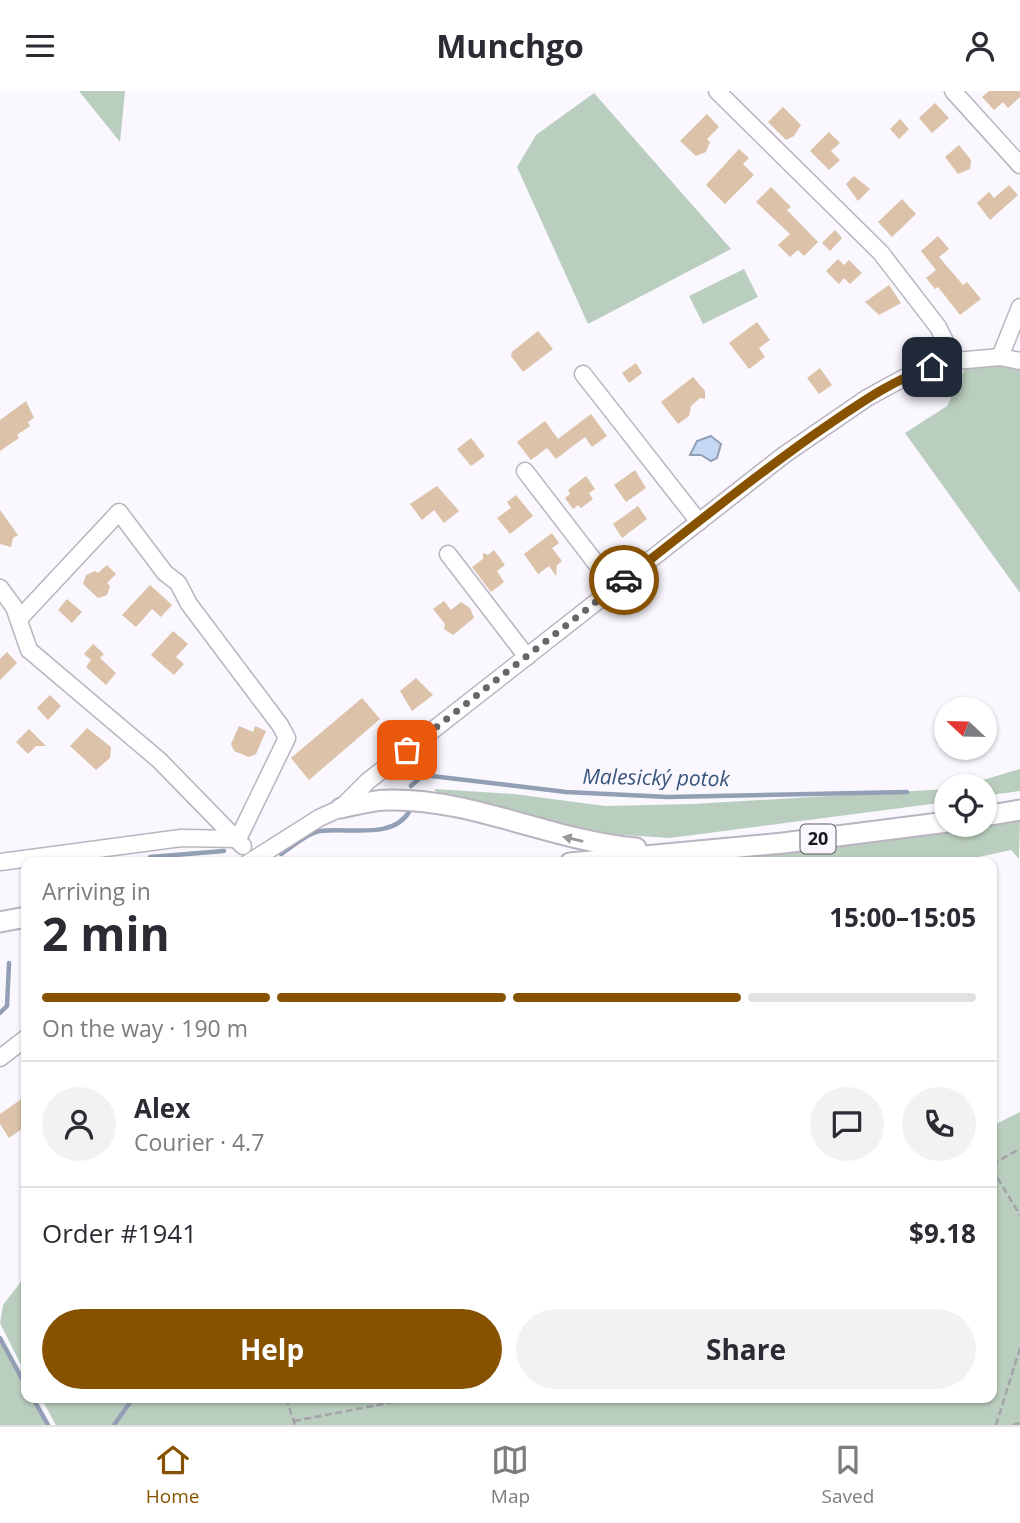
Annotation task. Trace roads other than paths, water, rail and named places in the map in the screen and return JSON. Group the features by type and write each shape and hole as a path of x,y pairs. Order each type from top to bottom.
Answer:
{"main road":[{"path":"341,808 373,801 405,800 466,810 576,840 689,852"},
{"path":"997,814 1020,810"},
{"name":"20","path":"635,857 934,824"},
{"path":"0,922 21,918"}],"street":[{"path":"717,91 881,253 938,327 955,361"},
{"path":"953,91 1020,165"},
{"path":"1000,357 1020,307"},
{"path":"256,857 318,818 341,808 368,781 699,521 784,455 867,398 909,375 955,361 1000,357 1020,361"},
{"path":"583,375 699,521"},
{"path":"526,471 615,587"},
{"path":"19,619 120,512 165,573 178,583 189,604 287,738 238,839"},
{"path":"448,554 527,657"},
{"path":"0,587 19,619 29,650 159,760 238,839 248,857"},
{"path":"38,857 181,838 238,839"},
{"path":"0,862 21,859"},
{"path":"0,1058 21,1042"}],"water":[{"path":"711,436 721,444 717,458 711,461 701,455 690,455 697,441"}],"waterway":[{"name":"Malesický potok","path":"411,786 423,775 566,792 668,797 907,792"},
{"name":"Malesický potok","path":"281,854 315,832 381,829 401,821 409,812"},
{"path":"150,857 224,851"},
{"path":"0,1013 7,1006 9,963"},
{"path":"0,1338 21,1377"},
{"path":"36,1403 48,1425"},
{"path":"114,1425 129,1403"}]}
